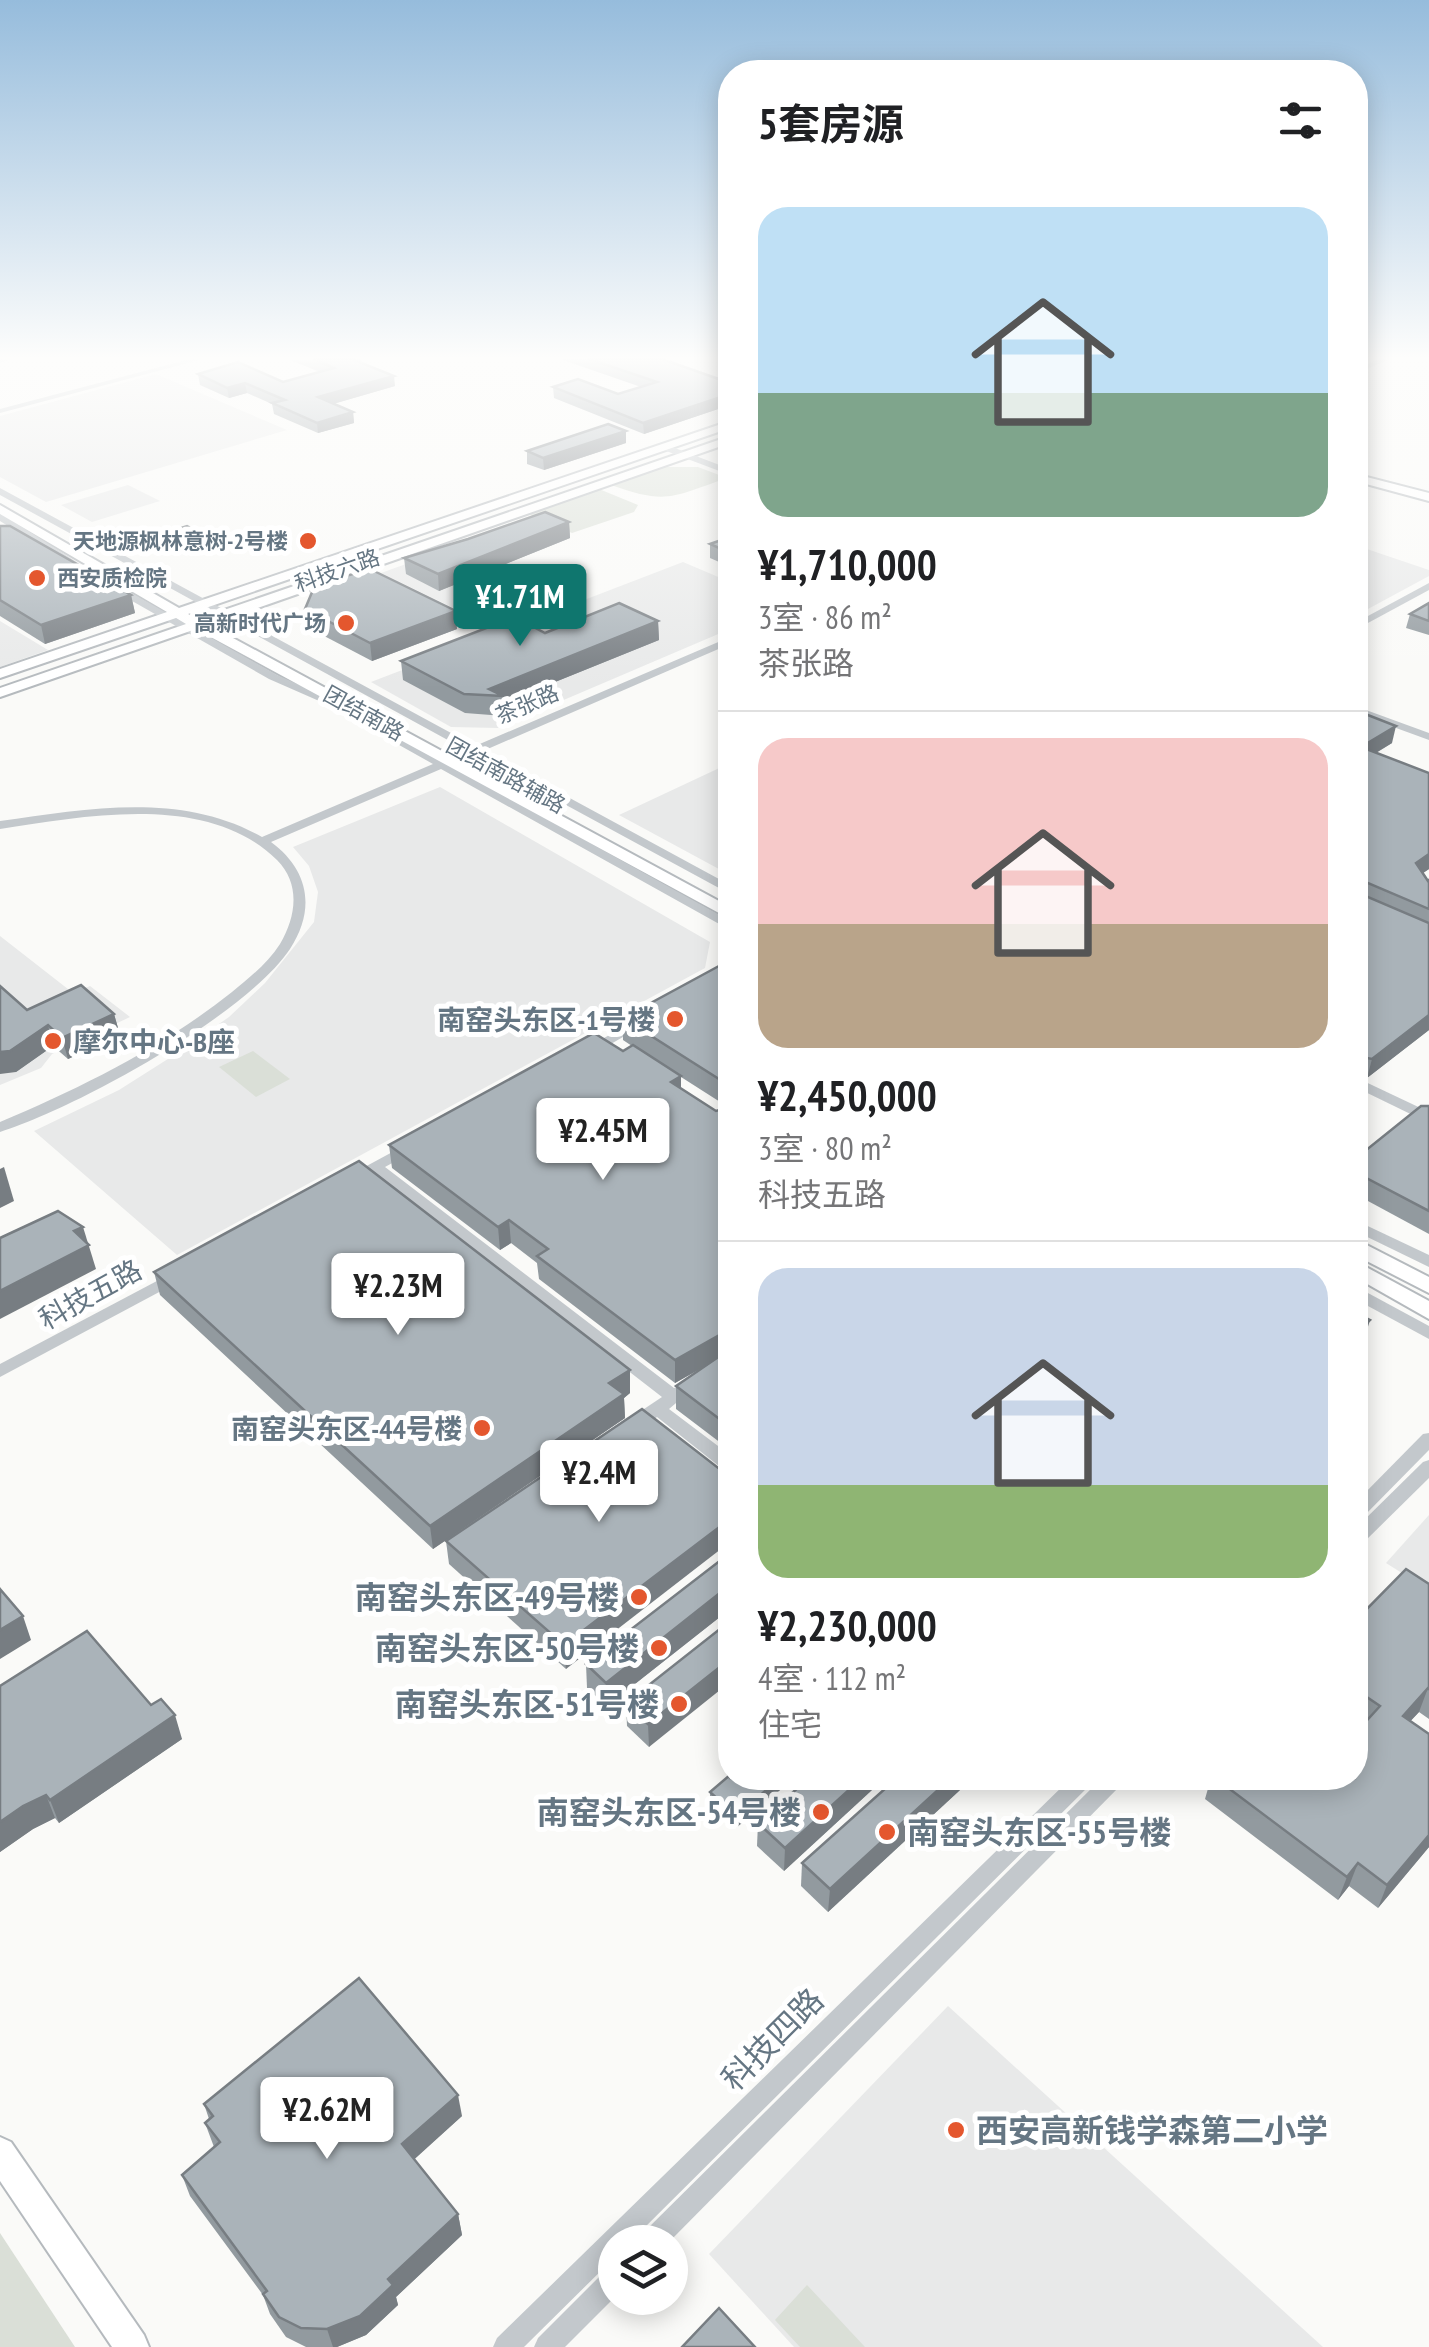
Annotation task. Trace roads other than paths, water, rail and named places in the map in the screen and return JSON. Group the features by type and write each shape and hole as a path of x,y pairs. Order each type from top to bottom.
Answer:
{"main road":[{"path":"0,683 624,469"},
{"path":"0,683 624,469"},
{"path":"1368,477 1429,493"},
{"name":"团结南路","path":"0,501 14,522"},
{"name":"团结南路","path":"0,509 14,522 718,898"},
{"name":"团结南路","path":"456,758 718,907"},
{"path":"1368,1253 1429,1286"},
{"path":"1368,1276 1429,1312"},
{"path":"0,2153 132,2347"}],"street":[{"name":"团结南路辅路","path":"0,492 195,616 456,758 718,884"},
{"path":"1368,620 1429,586"},
{"name":"茶张路","path":"264,841 718,645"},
{"path":"1368,714 1429,737"},
{"name":"团结南路辅路","path":"456,758 718,919"},
{"path":"0,826 136,810 188,816 264,841 286,859 299,889 299,917 284,947 216,1009 120,1074 0,1127"},
{"path":"574,1058 653,1014"},
{"path":"607,1040 622,1050"},
{"path":"1368,1088 1429,1118"},
{"path":"341,1185 424,1140"},
{"path":"375,1167 674,1397"},
{"path":"1368,1232 1429,1262"},
{"name":"科技五路","path":"0,1372 188,1269"},
{"path":"1368,1299 1429,1333"},
{"path":"625,1431 702,1378"},
{"path":"658,1408 718,1456"},
{"path":"1368,1501 1429,1439"},
{"path":"1368,1527 1429,1467"},
{"name":"科技四路","path":"506,2347 1072,1790"},
{"name":"科技四路","path":"669,2225 1103,1790"},
{"path":"548,2347 598,2296"}],"place":[{"name":"天地源枫林意树-2号楼","path":"308,541"},
{"name":"西安质检院","path":"37,578"},
{"name":"高新时代广场","path":"346,623"},
{"name":"南窑头东区-1号楼","path":"675,1019"},
{"name":"摩尔中心-B座","path":"53,1041"},
{"name":"南窑头东区-44号楼","path":"482,1428"},
{"name":"南窑头东区-49号楼","path":"639,1597"},
{"name":"南窑头东区-50号楼","path":"659,1648"},
{"name":"南窑头东区-51号楼","path":"679,1704"},
{"name":"南窑头东区-54号楼","path":"821,1812"},
{"name":"南窑头东区-55号楼","path":"887,1832"},
{"name":"西安高新钱学森第二小学","path":"956,2130"}]}
